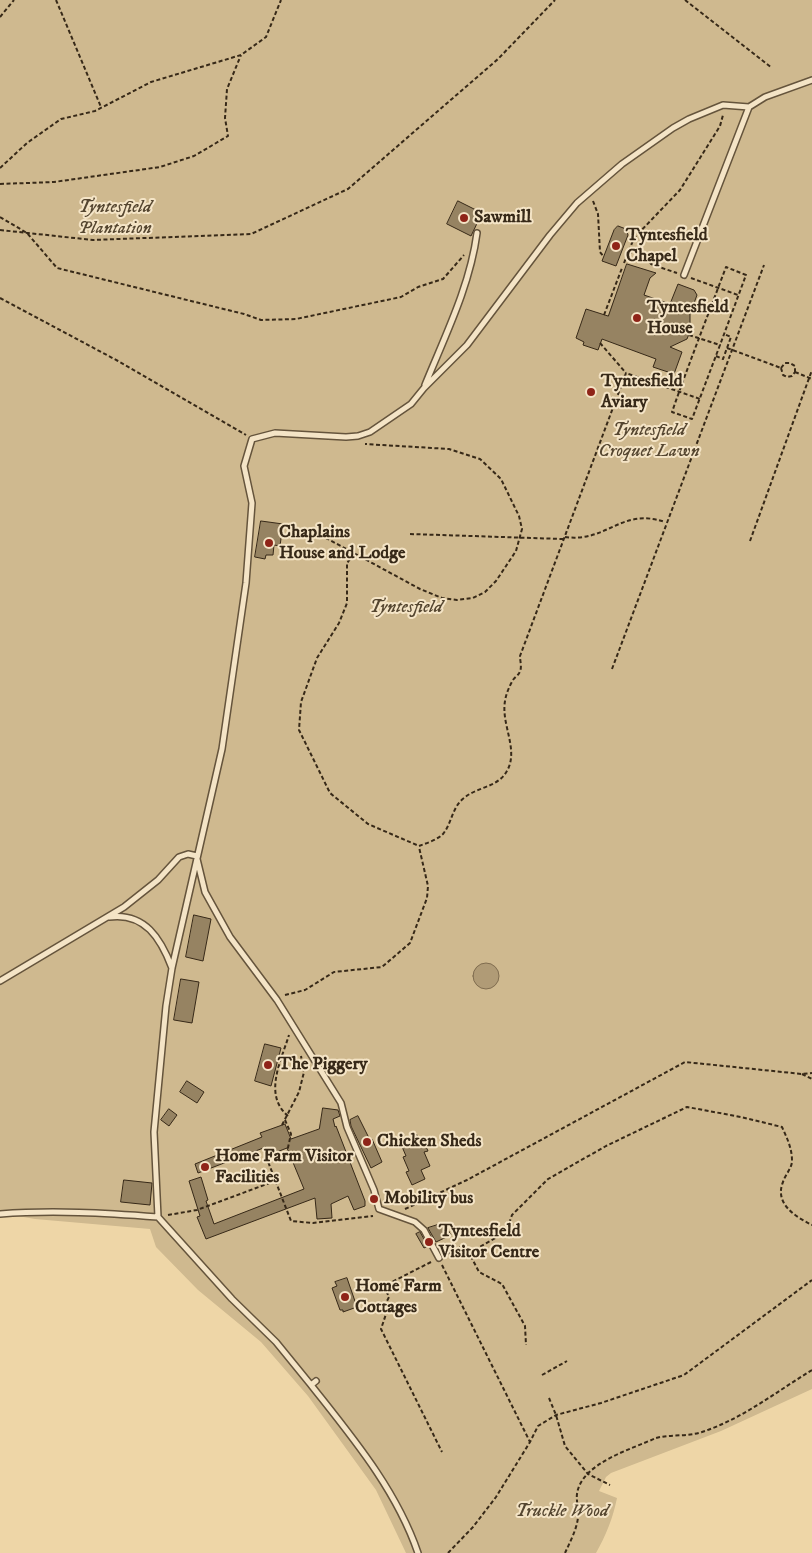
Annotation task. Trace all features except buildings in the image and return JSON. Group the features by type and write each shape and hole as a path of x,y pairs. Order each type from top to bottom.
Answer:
{"lane":[{"path":"684,275 749,107 765,96 812,80"},
{"path":"418,1553 410,1528 359,1446 276,1342 232,1299 158,1217 154,1132 164,1021 172,968 222,749 246,583 252,503 244,466 252,439 275,434 358,436 370,432 411,404 424,388 467,345 550,235 585,196 622,164 689,119 723,105 749,107"},
{"path":"424,388 467,276 476,232"},
{"path":"0,982 124,907 158,880 179,857 188,854 197,856"},
{"path":"197,856 205,892 230,937 277,1000 341,1103 347,1127 374,1190 379,1209 415,1222 424,1230 439,1258"},
{"path":"106,918 126,917 136,920 151,931 163,946 172,968"},
{"path":"0,1214 101,1212 158,1217"},
{"path":"311,1384 316,1381"}],"path":[{"path":"0,17 14,0"},
{"path":"56,0 102,107"},
{"path":"0,168 27,143 61,119 94,111 151,82 241,55 266,37 281,0"},
{"path":"0,230 93,240 251,234 348,189 498,59 555,0"},
{"path":"685,0 772,68"},
{"path":"0,184 54,182 160,167 194,156 228,136 225,118 227,89 241,55"},
{"path":"624,263 634,238 655,218 684,183 720,126 723,118 723,105"},
{"path":"585,196 594,201 598,214 600,252 604,257"},
{"path":"0,217 27,233 57,268 244,314 261,320 296,319 400,297 418,287 443,279 464,255"},
{"path":"628,252 646,256 651,264 656,266 738,295"},
{"path":"612,669 764,265"},
{"path":"726,267 746,275 738,295 692,419 672,412 726,267"},
{"path":"604,315 622,268"},
{"path":"0,298 118,361 252,439"},
{"path":"689,334 720,345"},
{"path":"716,356 723,358 731,337 724,334"},
{"path":"600,343 626,373 700,399"},
{"path":"727,348 781,368"},
{"path":"786,363 790,363 795,366 795,372 792,376 788,377 783,375 781,368 786,363"},
{"path":"750,540 811,378 812,370"},
{"path":"795,372 811,378"},
{"path":"354,554 347,563 347,603 339,623 316,658 301,702 299,730 330,793 368,824 419,846 442,835 448,827 456,807 464,797 499,782 508,769 510,754 509,735 504,717 507,691 521,669 520,656 626,373"},
{"path":"294,530 326,538 420,589 442,598 465,600 473,598 485,592 496,581 516,551 522,529 519,516 501,479 480,460 449,449 362,443"},
{"path":"410,534 573,538 592,536 630,519 640,517 666,522"},
{"path":"277,1000 281,996 305,990 334,972 382,967 410,944 427,898 428,886 419,846"},
{"path":"288,1116 280,1110 274,1095 275,1084 292,1024"},
{"path":"282,1125 299,1092 304,1072 300,1054"},
{"path":"392,1213 467,1180 685,1062 802,1074 812,1072"},
{"path":"802,1074 812,1079"},
{"path":"469,1253 506,1232 512,1215 548,1179 606,1146 687,1107 782,1127 790,1143 792,1163 782,1184 781,1199 793,1216 812,1225"},
{"path":"285,1120 291,1134 287,1152 267,1160 291,1221 313,1223 377,1215"},
{"path":"276,1152 277,1156"},
{"path":"158,1217 197,1210 275,1181"},
{"path":"442,1452 381,1329 389,1297 384,1286 465,1245 479,1272 502,1284 526,1326 526,1345"},
{"path":"439,1258 530,1442"},
{"path":"448,1553 473,1527 496,1497 538,1426 556,1415 684,1375 812,1280"},
{"path":"542,1375 568,1360"},
{"path":"565,1553 577,1524 577,1494 579,1487 596,1466 656,1438 695,1434 731,1421 812,1370"},
{"path":"549,1398 565,1446 588,1474 610,1485"}],"green space":[{"name":"Tyntesfield","path":"0,0 812,0 812,1389 721,1431 611,1473 606,1477 599,1491 617,1498 609,1526 596,1553 406,1553 376,1490 308,1396 261,1342 198,1290 156,1247 150,1229 35,1219 12,1215 0,1217"}],"shaded area":[{"path":"486,963 495,967 499,976 495,985 486,989 477,985 473,976 477,967"}],"place":[{"name":"Sawmill","path":"464,218"},
{"name":"Tyntesfield Chapel","path":"616,246"},
{"name":"Tyntesfield House","path":"637,318"},
{"name":"Tyntesfield Aviary","path":"591,392"},
{"name":"Chaplains House and Lodge","path":"269,543"},
{"name":"The Piggery","path":"268,1065"},
{"name":"Chicken Sheds","path":"367,1142"},
{"name":"Home Farm Visitor Facilities","path":"205,1167"},
{"name":"Mobility bus","path":"374,1199"},
{"name":"Tyntesfield Visitor Centre","path":"429,1242"},
{"name":"Home Farm Cottages","path":"345,1297"}],"park label":[{"name":"Tyntesfield Plantation","path":"115,218"},
{"name":"Tyntesfield Croquet Lawn","path":"649,441"},
{"name":"Truckle Wood","path":"562,1512"}]}
